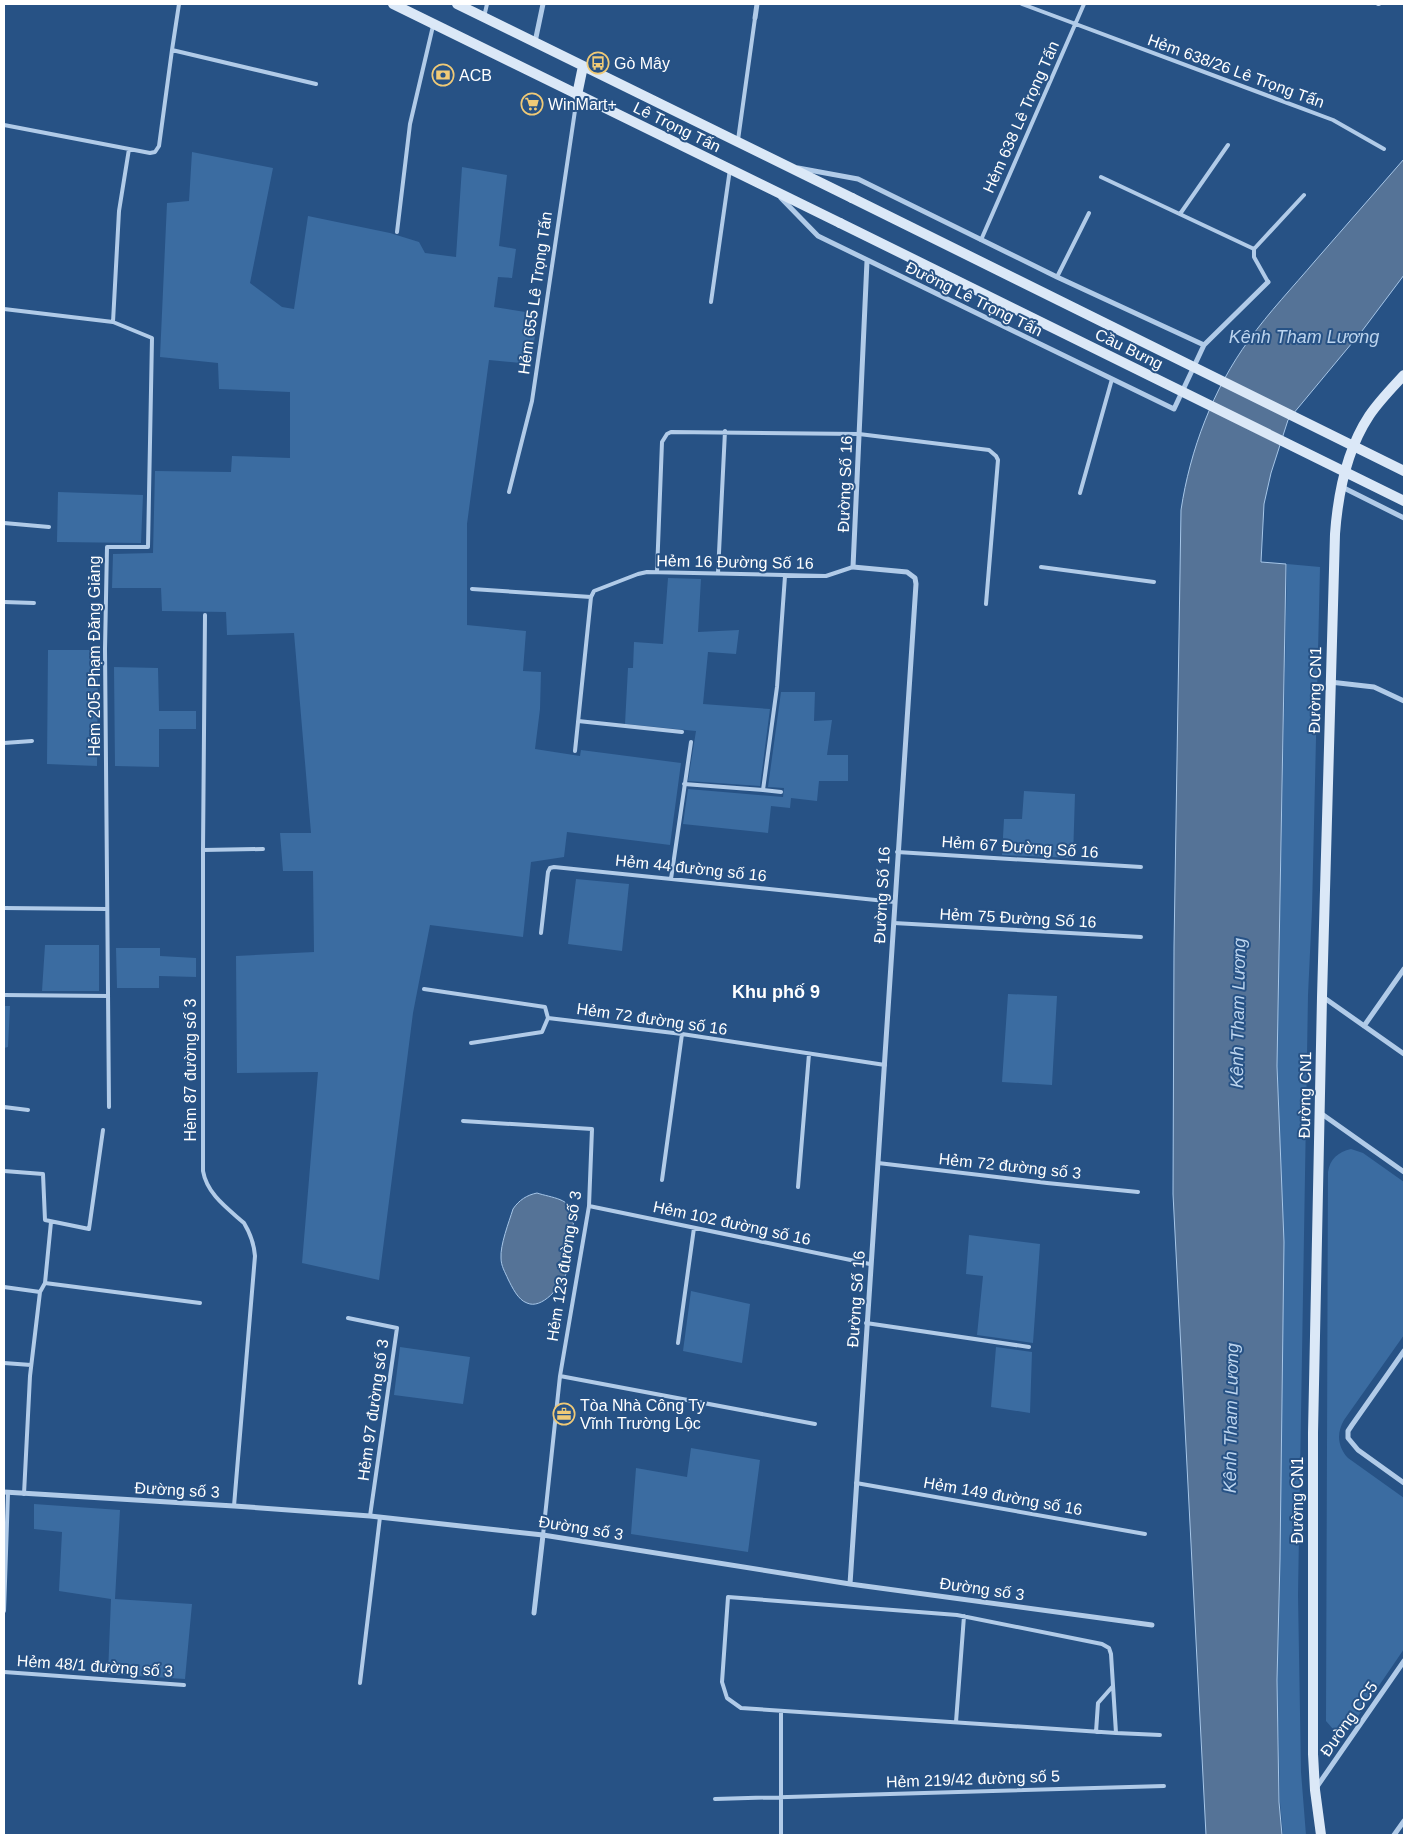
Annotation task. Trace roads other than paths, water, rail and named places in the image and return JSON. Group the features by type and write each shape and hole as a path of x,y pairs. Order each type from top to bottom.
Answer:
{"main road":[{"name":"Lê Trọng Tấn","path":"393,4 840,223"},
{"name":"Lê Trọng Tấn","path":"457,4 852,198"},
{"path":"577,95 583,66"},
{"name":"Cầu Bưng","path":"852,198 1404,471"},
{"name":"Cầu Bưng","path":"840,223 1404,501"},
{"name":"Đường CN1","path":"1321,1835 1315,1790 1312,1642 1313,1443 1319,1112 1335,534 1341,486 1349,456 1361,430 1378,405 1404,375"}],"street":[{"path":"535,42 543,4"},
{"path":"755,18 758,4"},
{"path":"788,166 858,179 1057,277 1204,345 1268,282"},
{"name":"Đường Lê Trọng Tấn","path":"776,192 818,236 1174,409 1204,345"},
{"name":"Đường Số 16","path":"850,1584 916,584 915,578 907,572 854,567 867,261"},
{"path":"1341,486 1404,518"},
{"path":"1330,682 1374,687 1404,701"},
{"path":"1364,1026 1404,969"},
{"path":"1322,996 1404,1054"},
{"path":"1319,1112 1404,1172"},
{"path":"1404,1351 1352,1425 1348,1432 1348,1438 1358,1450 1404,1483"},
{"name":"Đường số 3","path":"6,1493 370,1516 543,1534 850,1584 1152,1625"},
{"path":"534,1613 543,1534"},
{"name":"Đường CC5","path":"1315,1790 1404,1661"},
{"path":"1394,1835 1404,1821"}],"lane":[{"path":"4,125 150,153 155,152 159,146 180,4"},
{"path":"484,17 487,4"},
{"name":"Hẻm 638/26 Lê Trọng Tấn","path":"1022,4 1333,120 1384,149"},
{"name":"Hẻm 638 Lê Trọng Tấn","path":"981,240 1084,4"},
{"path":"737,141 755,18"},
{"path":"397,232 410,124 434,24"},
{"path":"172,50 316,84"},
{"name":"Hẻm 655 Lê Trọng Tấn","path":"509,492 532,401 577,95"},
{"path":"1180,214 1228,145"},
{"path":"113,322 119,211 129,148"},
{"path":"711,302 730,169"},
{"path":"1101,177 1254,249"},
{"path":"1268,282 1254,257 1254,249 1304,195"},
{"path":"1057,277 1089,213"},
{"name":"Hẻm 205 Phạm Đăng Giảng","path":"4,309 113,322 152,338 148,547 107,547 105,649 109,1108"},
{"path":"1080,493 1112,379"},
{"path":"718,573 725,431"},
{"path":"657,572 662,442 667,434 671,432 725,431 859,434 989,450 996,456 998,460 986,604"},
{"path":"4,523 49,527"},
{"name":"Hẻm 16 Đường Số 16","path":"591,596 592,592 596,590 638,574 657,572 829,576 854,567"},
{"path":"1041,567 1154,582"},
{"path":"763,790 778,687 785,576"},
{"path":"472,589 591,596 575,751"},
{"path":"4,602 34,603"},
{"name":"Hẻm 87 đường số 3","path":"205,616 203,1172 211,1192 244,1223 254,1249 234,1506"},
{"path":"578,721 682,732"},
{"path":"4,742 32,741"},
{"path":"672,879 690,742"},
{"path":"684,784 781,792"},
{"path":"203,850 263,849"},
{"name":"Hẻm 67 Đường Số 16","path":"897,852 1141,868"},
{"name":"Hẻm 44 đường số 16","path":"541,933 550,868 894,902"},
{"path":"4,908 107,909"},
{"name":"Hẻm 75 Đường Số 16","path":"894,923 1141,937"},
{"path":"424,989 545,1007 548,1018 542,1032 471,1043"},
{"path":"4,995 108,996"},
{"name":"Hẻm 72 đường số 16","path":"548,1018 682,1034 885,1065"},
{"path":"662,1180 682,1034"},
{"path":"798,1188 809,1054"},
{"path":"4,1107 28,1110"},
{"name":"Hẻm 123 đường số 3","path":"463,1121 592,1130 588,1206 560,1376 543,1534"},
{"path":"4,1171 43,1174 45,1220 89,1230 103,1130"},
{"name":"Hẻm 72 đường số 3","path":"878,1163 1138,1192"},
{"name":"Hẻm 102 đường số 16","path":"588,1206 870,1264"},
{"path":"24,1494 31,1365 40,1292 45,1283 51,1222"},
{"path":"678,1343 694,1228"},
{"path":"45,1283 200,1303"},
{"path":"4,1287 40,1292"},
{"name":"Hẻm 97 đường số 3","path":"348,1318 397,1328 370,1516"},
{"path":"866,1322 1029,1347"},
{"path":"4,1363 31,1365"},
{"path":"560,1376 815,1424"},
{"name":"Hẻm 149 đường số 16","path":"856,1483 1145,1534"},
{"path":"4,1611 6,1493"},
{"path":"360,1683 380,1517"},
{"path":"1116,1733 1112,1654 1106,1646 964,1616 728,1597 722,1682 724,1693 731,1702 741,1708 1096,1732 1116,1733 1160,1735"},
{"path":"956,1722 964,1616"},
{"name":"Hẻm 48/1 đường số 3","path":"4,1672 184,1685"},
{"path":"1096,1732 1098,1703 1113,1686"},
{"path":"781,1710 781,1835"},
{"name":"Hẻm 219/42 đường số 5","path":"715,1799 1164,1786"}],"water":[{"name":"Kênh Tham Lương","path":"1404,159 1404,275 1362,331 1288,420 1271,473 1264,504 1261,562 1286,564 1277,1066 1284,1242 1277,1680 1279,1802 1282,1835 1206,1835 1173,1194 1174,947 1181,510 1190,465 1205,421 1224,379 1236,359 1273,310"},
{"path":"537,1193 565,1202 572,1210 574,1216 571,1254 566,1274 560,1285 550,1296 539,1303 533,1304 524,1301 513,1289 502,1266 501,1253 513,1209 524,1198"}],"place":[{"name":"Gò Mây","path":"598,63"},
{"name":"ACB","path":"443,75"},
{"name":"WinMart+","path":"532,104"},
{"name":"Tòa Nhà Công Ty Vĩnh Trường Lộc","path":"564,1414"}],"district":[{"name":"Khu phố 9","path":"776,992"}]}
